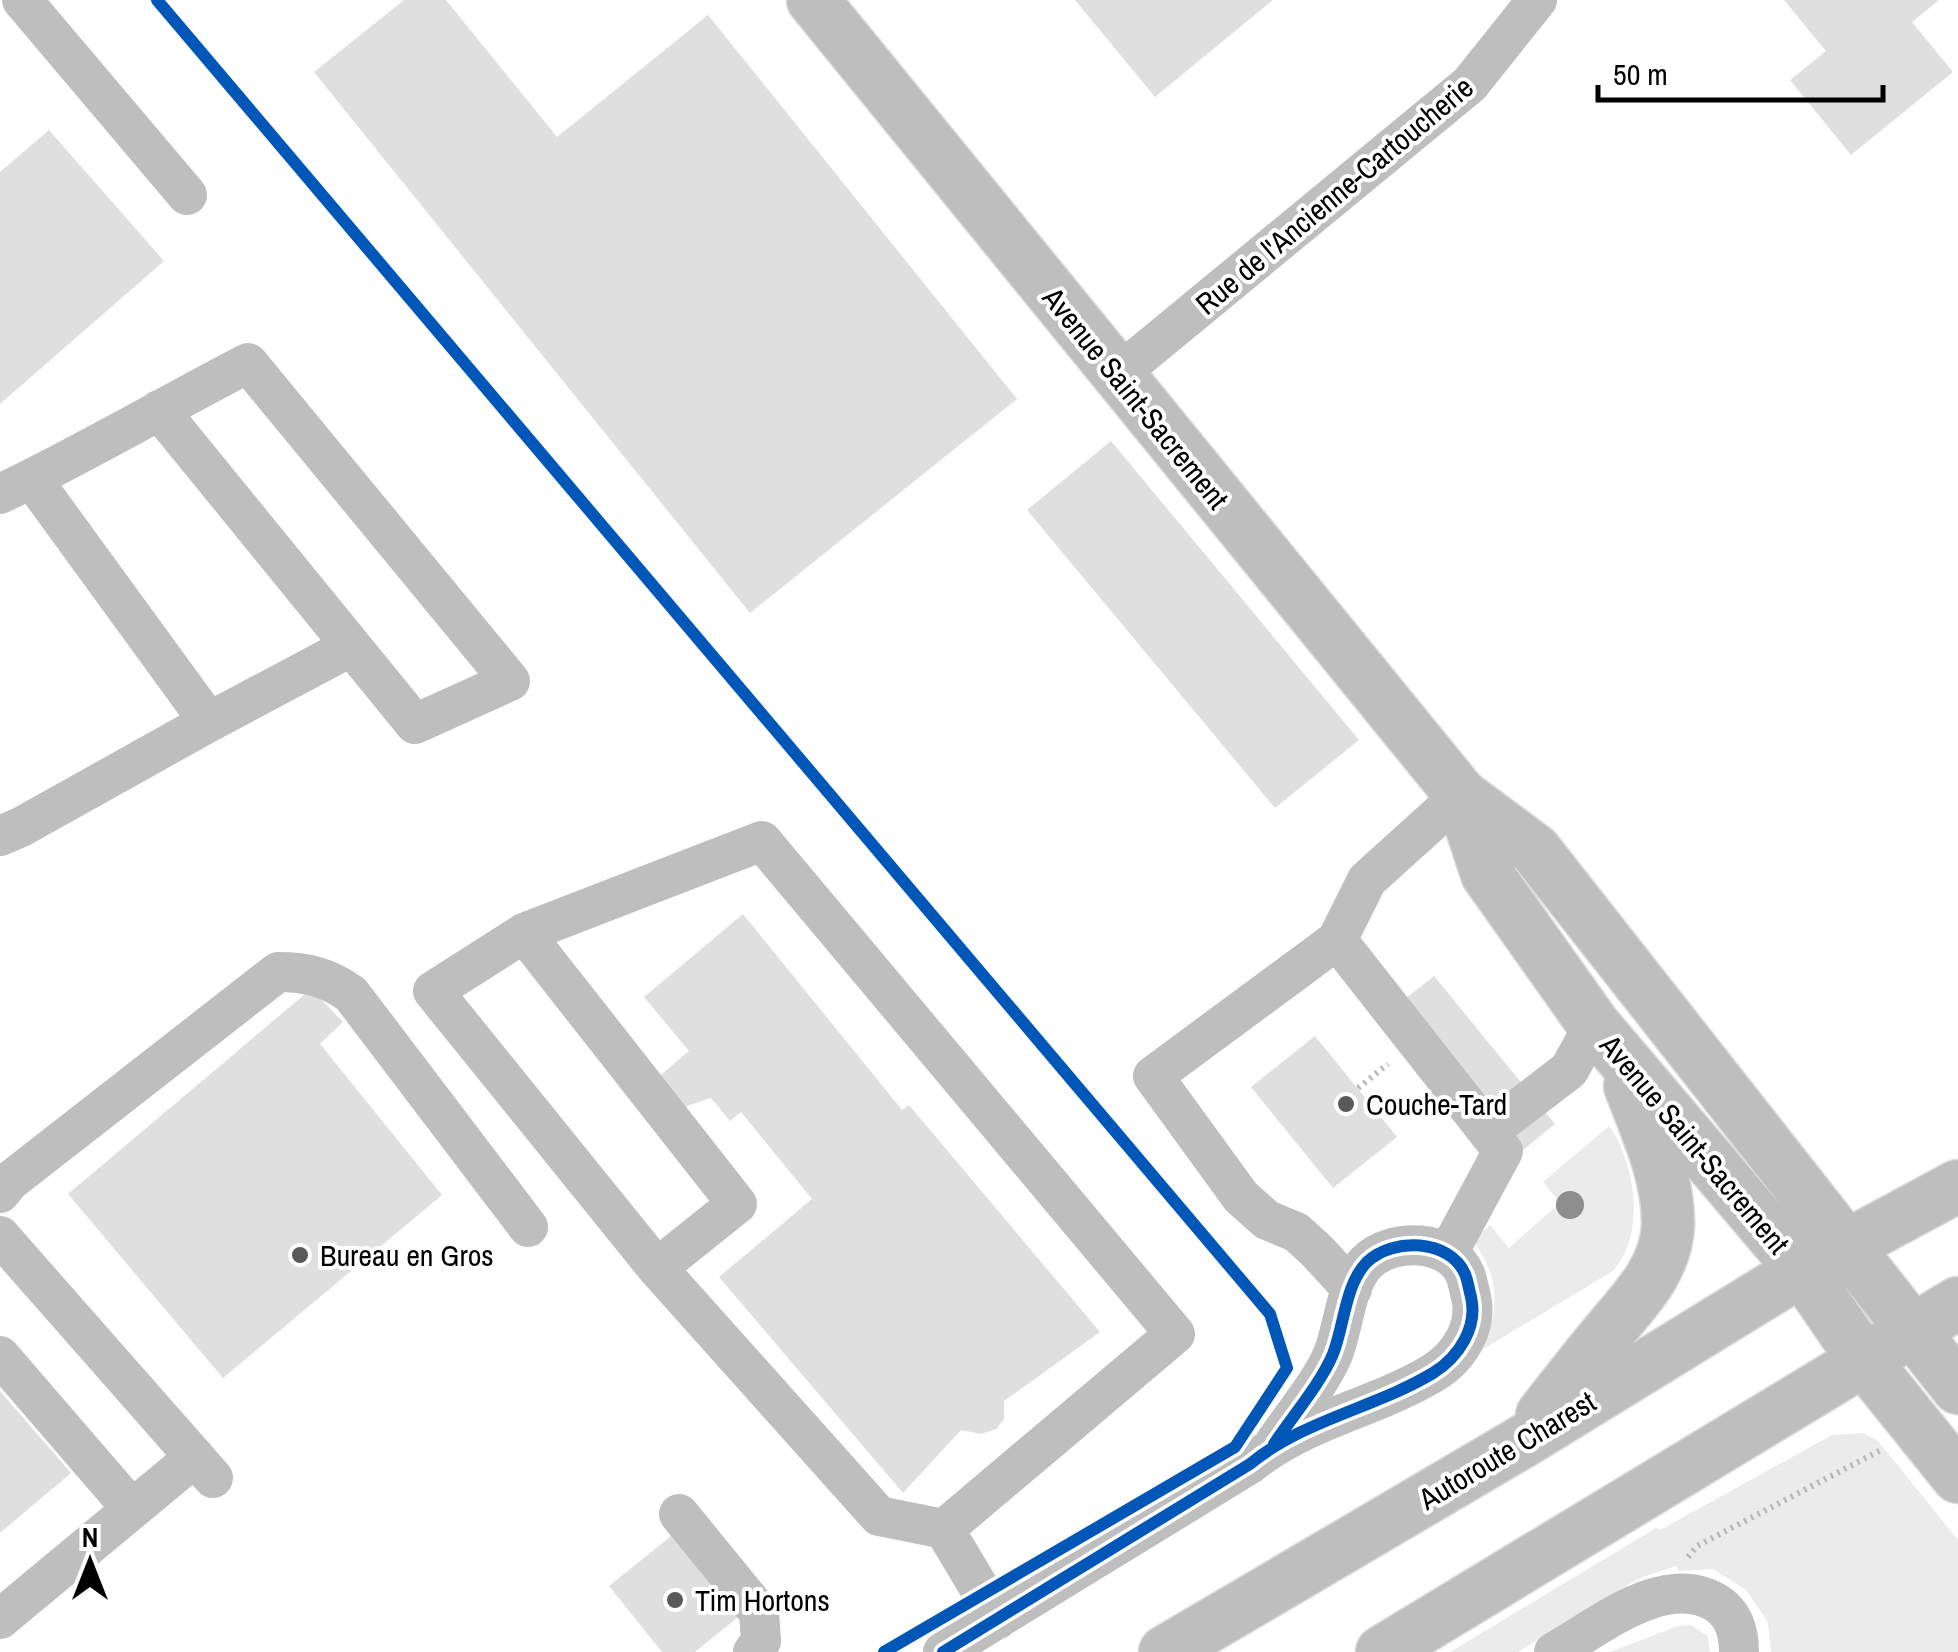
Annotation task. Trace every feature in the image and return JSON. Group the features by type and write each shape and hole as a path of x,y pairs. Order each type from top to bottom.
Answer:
{"main road":[{"name":"Avenue Saint-Sacrement","path":"813,0 1460,795 1535,850 1958,1388"},
{"name":"Avenue Saint-Sacrement","path":"1460,795 1486,874 1594,1024 1802,1270 1863,1359 1958,1477"},
{"path":"1522,1442 1637,1300 1665,1247 1668,1225 1658,1162 1626,1074 1594,1024"},
{"name":"Autoroute Charest","path":"1165,1652 1522,1442 1802,1270 1958,1186"},
{"path":"1382,1652 1958,1303"}],"street":[{"path":"22,0 187,196"},
{"name":"Rue de l'Ancienne-Cartoucherie","path":"1117,375 1470,84 1537,0"},
{"path":"159,410 415,724 510,682 248,363 159,410 16,486 210,722"},
{"path":"7,820 210,722 350,647"},
{"path":"1352,1289 1296,1232 1268,1220 1241,1197 1153,1076 1337,940 1367,880 1460,795"},
{"path":"944,1529 1175,1334 762,841 524,933 433,991 657,1268 878,1516 944,1529 998,1618"},
{"path":"524,933 737,1204 657,1268"},
{"path":"1337,940 1503,1151 1448,1253"},
{"path":"0,1193 10,1181 278,972 305,972 330,979 351,994 528,1228"},
{"path":"1488,1132 1568,1070 1594,1024"},
{"path":"0,1236 204,1468 132,1509 0,1619"},
{"path":"942,1652 1250,1464 1274,1444 1435,1372 1469,1336 1473,1304 1465,1272 1448,1253 1424,1246 1392,1246 1366,1263 1352,1289 1332,1358 1274,1444"},
{"path":"0,1356 132,1509"},
{"path":"678,1514 759,1612 762,1641 753,1652"},
{"path":"1554,1652 1647,1601 1680,1592 1713,1601 1726,1610 1738,1636 1738,1652"}],"path":[{"path":"1680,1592 1684,1563 1698,1546 1920,1431"}],"shaded area":[{"path":"1609,1126 1626,1159 1634,1199 1630,1238 1623,1256 1613,1271 1480,1351 1492,1323 1494,1295 1488,1268 1473,1241 1490,1225 1509,1248 1560,1203 1543,1182"},
{"path":"1863,1433 1878,1441 1958,1540 1958,1652 1771,1652 1768,1622 1746,1590 1713,1569 1679,1571 1676,1566 1638,1579 1518,1652 1450,1652 1656,1528 1660,1530 1832,1435"},
{"path":"1691,1625 1708,1636 1710,1652 1610,1652 1678,1626"}],"building":[{"path":"404,0 446,0 557,137 708,15 1017,399 750,613 314,72"},
{"path":"1075,0 1273,0 1155,97"},
{"path":"1784,0 1939,0 1912,22 1953,72 1851,155 1790,80 1826,51"},
{"path":"49,130 164,261 0,404 0,172"},
{"path":"1111,441 1359,740 1275,808 1027,510"},
{"path":"743,914 902,1110 909,1105 1100,1332 1004,1401 1004,1419 996,1429 981,1434 961,1430 903,1493 719,1277 812,1199 741,1112 730,1121 711,1098 684,1107 657,1078 689,1051 644,997"},
{"path":"1434,976 1555,1124 1522,1151 1401,1002"},
{"path":"311,989 343,1022 320,1044 442,1195 223,1378 68,1194"},
{"path":"1315,1036 1397,1137 1333,1188 1251,1087"},
{"path":"0,1391 71,1473 0,1533"},
{"path":"676,1532 743,1613 695,1652 662,1652 609,1586"}],"cycle path":[{"path":"157,0 1270,1314 1287,1368 1235,1447 884,1652"},
{"path":"943,1652 1293,1436 1433,1373 1458,1350 1472,1319 1468,1283 1458,1262 1434,1248 1420,1246 1391,1248 1367,1262 1354,1282 1328,1365 1274,1444"}],"place":[{"name":"Couche-Tard","path":"1346,1104"},
{"name":"Bureau en Gros","path":"300,1255"},
{"name":"Tim Hortons","path":"675,1600"}]}
